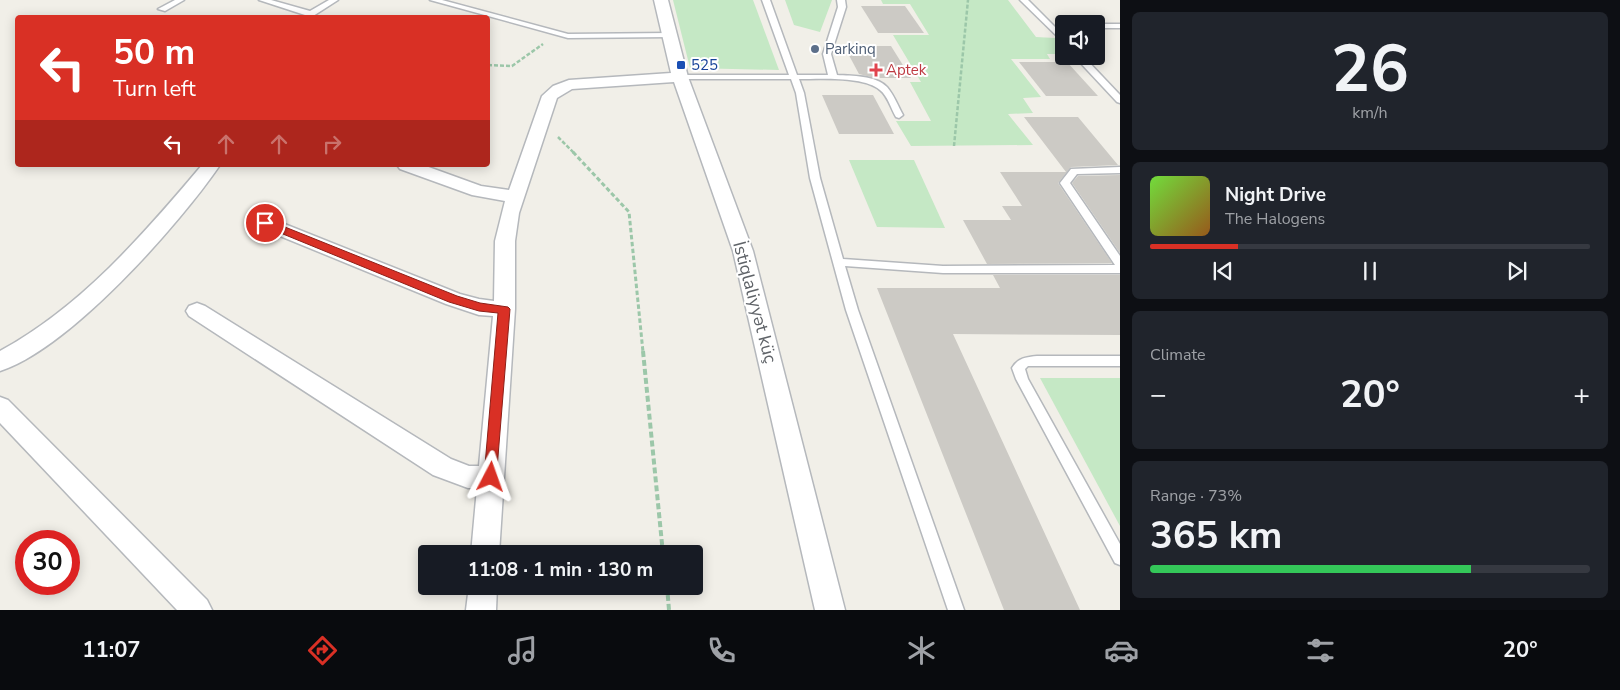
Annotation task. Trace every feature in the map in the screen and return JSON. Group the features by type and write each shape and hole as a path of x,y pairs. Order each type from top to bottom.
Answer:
{"street":[{"name":"İstiqlaliyyət küç","path":"661,0 680,77 743,251 830,610"},
{"path":"486,545 504,309 505,241 510,213 550,96 559,89 587,83 680,77"},
{"path":"0,362 61,324 140,248 209,167"},
{"path":"412,167 478,191 517,197"},
{"path":"265,223 453,299 479,307 504,309"},
{"path":"197,311 442,467 468,477 491,477"},
{"path":"0,407 198,610"},
{"path":"481,610 482,595"}],"lane":[{"path":"162,9 180,0"},
{"path":"262,0 305,15"},
{"path":"310,15 332,0"},
{"path":"434,0 490,15"},
{"path":"766,0 795,78 804,111 815,178 852,310 956,610"},
{"path":"833,77 827,54 842,7 841,0"},
{"path":"1024,0 1055,31"},
{"path":"490,15 557,33 582,37 670,35"},
{"path":"1050,26 1055,26"},
{"path":"1105,26 1120,26"},
{"path":"1087,65 1120,100"},
{"path":"680,77 833,77 854,80 879,86 884,90 899,115"},
{"path":"1120,170 1074,171 1065,183 1120,264"},
{"path":"838,262 875,267 1120,269"},
{"path":"1120,361 1038,361 1025,362 1018,368 1022,379 1120,558"}],"path":[{"path":"954,146 968,0"},
{"path":"490,66 502,69 514,67 557,33"},
{"path":"540,126 553,132 614,194 629,212 662,545"},
{"path":"668,595 669,610"}],"green space":[{"path":"673,0 753,0 779,70 690,68"},
{"path":"785,0 832,0 820,32 794,25"},
{"path":"881,0 1008,0 1036,37 1055,38 1055,54 1047,54 1050,59 1011,59 1041,97 1023,98 1033,113 1008,114 1033,145 911,146 896,121 931,121 910,82 921,82 893,35 929,35 910,4 883,4"},
{"path":"849,160 914,160 945,228 877,227"},
{"path":"1040,378 1120,378 1120,526"}],"building":[{"path":"861,6 905,6 924,33 878,33"},
{"path":"844,46 891,46 911,78 875,78 859,74"},
{"path":"1019,62 1055,62 1055,65 1070,65 1098,96 1046,96"},
{"path":"822,95 873,95 894,134 839,134"},
{"path":"1024,117 1078,117 1118,165 1071,167 1058,183 1112,263 987,264 963,220 1011,220 1002,206 1022,206 1000,172 1066,172"},
{"path":"1120,175 1120,253 1072,183 1078,176"},
{"path":"993,275 1120,275 1120,335 953,334 1080,610 1004,610 877,288 1000,288"}],"place":[{"name":"Parkinq","path":"815,49"},
{"name":"525","path":"681,65"},
{"name":"Aptek","path":"876,70"}],"route":[{"path":"265,223 453,299 479,307 504,309 491,477"}]}
